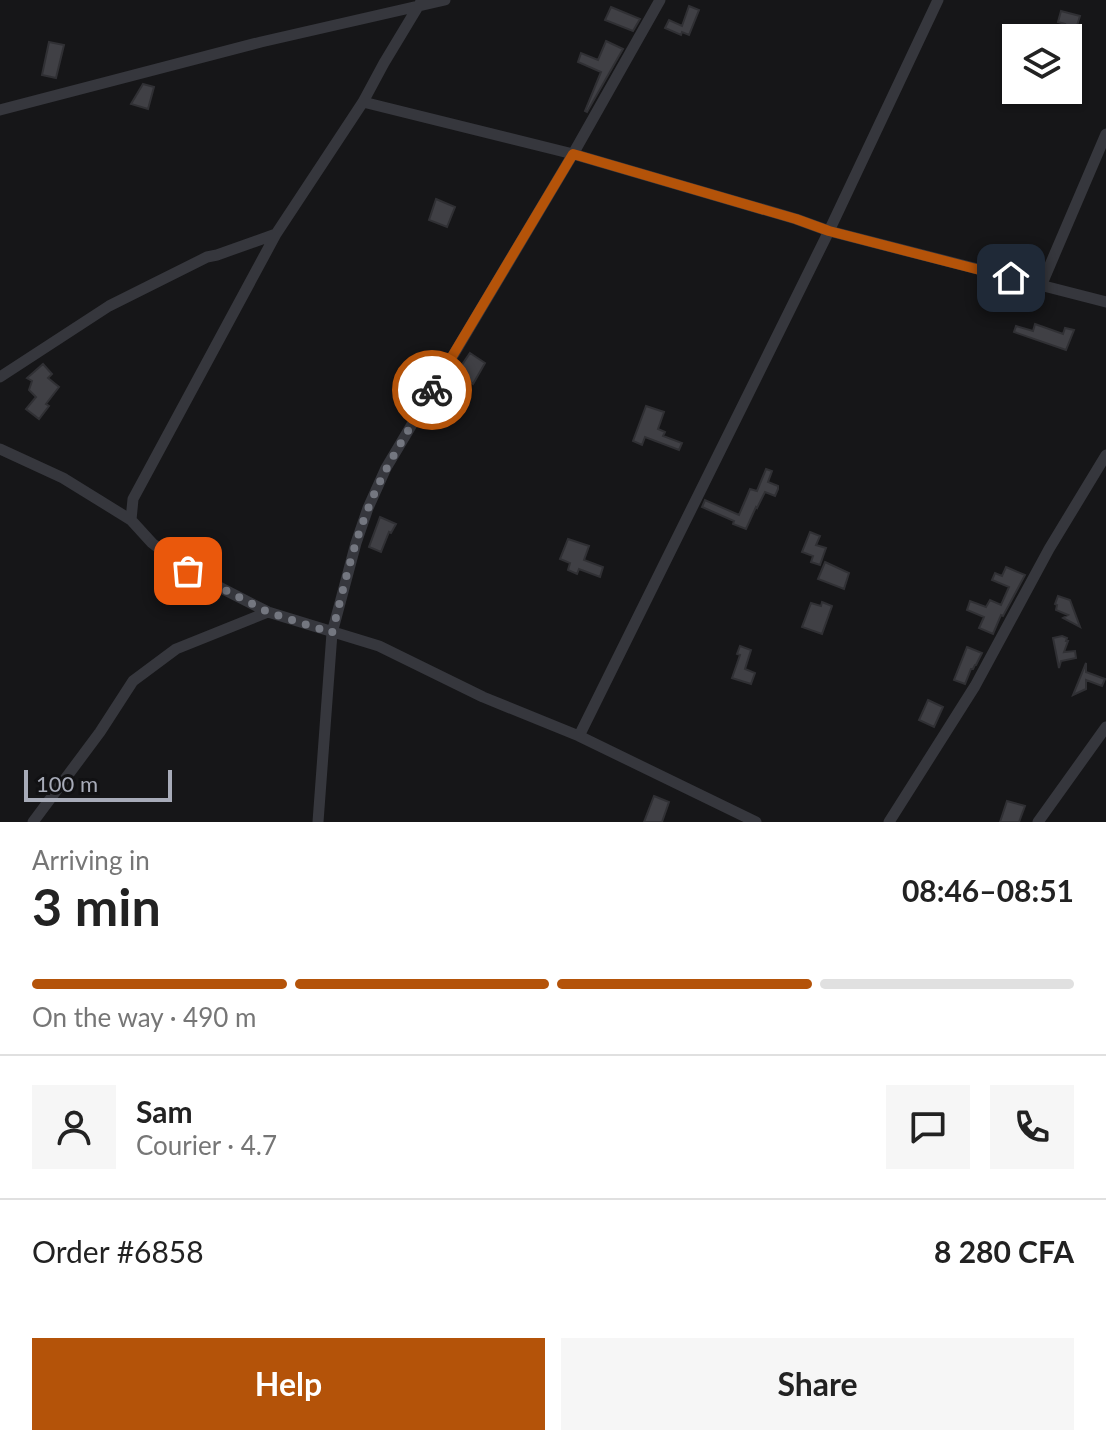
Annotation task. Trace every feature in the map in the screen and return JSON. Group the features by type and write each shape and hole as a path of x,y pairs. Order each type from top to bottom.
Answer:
{"street":[{"path":"0,110 420,2 445,0"},
{"path":"318,822 332,633 368,508 386,468 573,154 660,0"},
{"path":"579,736 829,231 938,0"},
{"path":"131,520 133,499 276,234 363,102 420,2"},
{"path":"363,102 573,154 829,231 1106,302"},
{"path":"1041,286 1106,134"},
{"path":"0,377 109,306 207,257 276,234"},
{"path":"0,449 63,478 131,520 152,543 188,571 268,612 379,646 483,697 579,736 755,822"},
{"path":"889,822 975,686 1049,549 1106,455"},
{"path":"33,822 100,732 133,681 176,649 268,612"},
{"path":"1038,822 1106,727"}],"building":[{"path":"689,6 699,10 689,35 665,28 669,20 682,26"},
{"path":"611,7 640,19 633,31 605,20"},
{"path":"1061,11 1080,16 1077,24 1058,22"},
{"path":"606,41 623,49 587,112 601,72 578,62 581,53 598,60"},
{"path":"49,42 64,45 56,78 42,75"},
{"path":"143,84 154,87 148,109 131,104"},
{"path":"436,199 455,207 447,227 429,220"},
{"path":"1035,324 1063,334 1065,328 1074,330 1066,350 1014,332 1016,326 1033,331"},
{"path":"470,353 485,363 473,384 457,372"},
{"path":"43,364 52,374 48,378 59,387 39,419 26,409 36,397 29,390 32,381 27,378"},
{"path":"646,406 664,412 658,429 665,432 663,436 682,443 679,450 645,437 642,445 633,441"},
{"path":"766,469 772,471 768,482 778,486 778,489 775,496 765,492 746,529 702,507 705,500 739,515 750,489 757,491"},
{"path":"380,517 396,524 381,552 369,547"},
{"path":"810,532 820,536 816,545 826,548 820,565 811,562 813,556 802,552"},
{"path":"568,539 589,546 584,560 603,567 600,577 579,569 577,574 568,570 570,563 560,559"},
{"path":"825,562 849,573 844,589 818,579"},
{"path":"1006,567 1025,575 993,634 979,628 984,617 967,610 970,601 986,607 990,600 1001,605 1009,587 992,580 995,573 1002,576"},
{"path":"1058,596 1070,600 1080,627 1063,618 1068,615 1056,610"},
{"path":"822,602 832,606 822,634 802,627 811,603 821,606"},
{"path":"1062,636 1068,641 1064,652 1075,651 1076,658 1061,661 1059,668 1053,638"},
{"path":"740,646 751,650 745,669 755,673 751,684 732,678"},
{"path":"967,647 982,653 965,684 954,680"},
{"path":"1086,663 1086,672 1105,679 1102,686 1086,680 1086,689 1073,695"},
{"path":"928,700 943,707 934,727 919,720"},
{"path":"654,796 669,802 662,822 644,822"},
{"path":"1007,801 1025,806 1019,822 1000,822"}],"way so far":[{"path":"188,571 268,612 332,633 368,508 386,468 432,390"}],"route":[{"path":"432,390 573,154 829,231 1011,278"}]}
